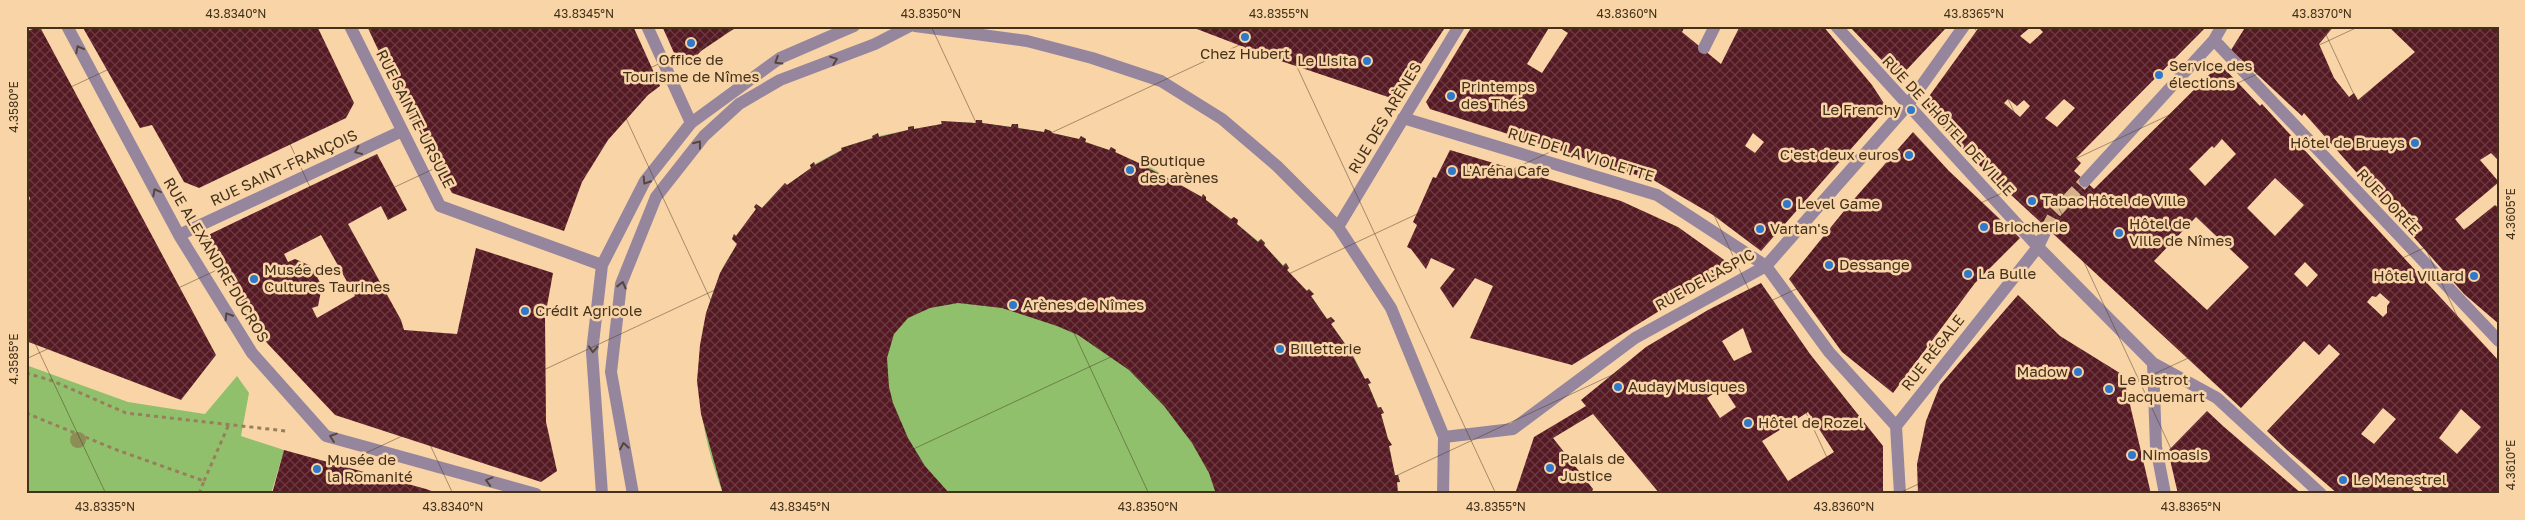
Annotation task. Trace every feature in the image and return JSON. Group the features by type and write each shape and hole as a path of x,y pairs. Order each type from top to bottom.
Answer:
{"street":[{"name":"RUE ALEXANDRE DUCROS","path":"67,26 179,235 252,353 326,436"},
{"name":"RUE SAINTE-URSULE","path":"350,26 440,206 602,265"},
{"path":"647,26 691,123"},
{"path":"602,494 592,352 602,265 645,181 691,123 780,58 853,26"},
{"path":"633,494 611,372 621,284 656,197 704,136 739,104 780,80 875,44 910,26"},
{"path":"915,26 1027,41 1092,58 1162,81 1222,120 1277,166 1338,227 1391,308 1444,437 1443,494"},
{"name":"RUE DES ARÈNES","path":"1338,227 1459,26"},
{"path":"1704,48 1715,26"},
{"name":"RUE DE L'HÔTEL DE VILLE","path":"1836,26 1907,106 2038,247 2153,364 2217,398 2321,494"},
{"path":"2085,181 2214,40 2222,26"},
{"name":"RUE DE L'ASPIC","path":"1444,437 1513,429 1635,338 1766,266 1907,106 1963,27"},
{"name":"RUE DORÉE","path":"2214,40 2499,342"},
{"name":"RUE DE LA VIOLETTE","path":"1403,118 1657,195 1766,266 1829,352 1896,426"},
{"name":"RUE SAINT-FRANÇOIS","path":"179,235 402,131"},
{"name":"RUE RÉGALE","path":"1896,426 2038,247 2047,228"},
{"path":"2153,364 2156,447 2165,494"},
{"path":"1896,426 1900,494"},
{"path":"326,436 536,494"}],"path":[{"path":"26,372 126,413 326,436"},
{"path":"26,413 117,450 204,481"},
{"path":"199,494 229,424"}],"green space":[{"name":"Arènes de Nîmes","path":"976,120 982,120 983,123 1011,127 1012,124 1018,124 1019,128 1044,132 1045,129 1052,133 1079,139 1081,136 1086,139 1086,142 1109,150 1111,147 1116,150 1116,153 1141,164 1142,162 1171,180 1173,178 1178,181 1177,183 1201,197 1203,194 1206,200 1231,219 1234,217 1238,220 1237,224 1258,241 1261,239 1265,243 1264,246 1283,265 1286,263 1289,268 1287,270 1306,291 1309,289 1314,294 1311,296 1327,319 1331,317 1335,321 1331,324 1348,348 1351,347 1354,351 1352,353 1365,379 1368,378 1371,383 1368,384 1378,407 1381,407 1384,413 1381,414 1388,439 1392,445 1389,446 1395,475 1398,475 1400,482 1397,483 1398,494 723,494 706,438 701,410 700,356 703,328 710,300 722,269 737,244 732,239 734,234 736,236 756,210 754,207 756,204 762,208 785,183 787,185 811,168 810,165 814,162 815,164 841,150 841,148 872,138 872,136 878,133 879,136 908,130 908,127 914,126 914,129 941,124 941,121 975,123"},
{"path":"26,365 128,402 205,414 237,376 249,393 241,436 284,450 271,494 26,494"}],"building":[{"path":"82,26 317,26 354,103 346,118 199,188 184,182 152,125 140,128"},
{"path":"367,26 633,26 660,86 648,95 608,140 582,182 564,231 452,193 409,116"},
{"name":"Office de Tourisme de Nîmes","path":"662,26 738,26 701,51 688,65 679,64"},
{"path":"1189,26 1446,26 1397,100 1275,59"},
{"path":"1472,26 1550,26 1527,64 1542,73 1568,33 1557,26 1685,26 1682,32 1721,64 1740,26 1823,26 1872,85 1887,108 1761,251 1713,215 1655,181 1430,109 1426,102","holes":["1753,133 1764,142 1755,153 1745,146"]},
{"path":"1849,26 1943,26 1945,29 1899,78"},
{"path":"1980,26 2032,26 2020,36 2030,44 2043,32 2037,26 2207,26 2076,158 2081,163 2074,171 2094,189 2220,64 2260,106 2262,104 2499,361 2499,494 2425,494 2416,484 2412,489 2418,494 2338,494 2267,431 2340,354 2329,344 2319,355 2304,341 2241,408 1982,168 1922,106","holes":["2008,99 2017,106 2024,100 2030,106 2020,117 2004,103","2064,99 2075,108 2057,127 2045,118","2222,139 2236,154 2205,186 2189,169 2212,146 2214,148","2275,178 2304,205 2275,236 2247,208","2196,217 2249,267 2207,310 2154,261","2305,262 2318,275 2307,287 2294,274","2380,293 2390,302 2387,306 2387,313 2383,317 2367,302 2372,296 2376,297","2383,408 2396,419 2374,444 2361,434","2461,409 2481,427 2457,454 2439,438"]},
{"path":"2246,26 2334,26 2319,44 2334,78 2349,97 2354,93 2358,100 2415,52 2388,26 2499,26 2499,161 2491,153 2480,160 2499,182 2455,219 2464,230 2495,205 2499,208 2499,324 2464,294 2304,113 2302,116 2231,50"},
{"path":"40,27 216,355 181,400 26,341 26,208 30,198 26,191 26,31"},
{"name":"Arènes de Nîmes","path":"976,120 982,120 982,123 1011,127 1012,124 1018,124 1018,128 1044,132 1045,129 1052,133 1079,139 1081,136 1086,139 1085,142 1109,150 1111,147 1116,150 1115,152 1141,164 1142,162 1146,167 1171,180 1173,178 1178,181 1177,183 1202,197 1203,194 1206,200 1231,219 1234,217 1238,220 1237,224 1258,242 1261,239 1283,266 1286,263 1289,268 1287,270 1307,291 1309,289 1314,294 1311,296 1327,319 1331,317 1335,321 1331,324 1348,348 1351,347 1354,351 1351,353 1365,379 1368,378 1371,383 1368,384 1378,408 1381,407 1384,413 1381,414 1388,439 1392,445 1389,446 1395,475 1398,475 1400,482 1397,482 1398,494 1216,494 1209,473 1192,443 1164,406 1129,370 1078,335 1057,326 1002,308 958,303 930,308 908,318 894,334 887,358 889,387 893,403 908,438 925,466 950,494 723,494 701,414 697,381 700,345 706,313 720,273 737,244 732,239 734,234 736,236 756,209 754,207 756,204 762,208 785,183 787,185 811,168 810,165 814,162 815,165 842,150 841,148 873,138 872,136 878,133 879,137 908,130 908,127 914,126 914,129 942,124 941,121 976,123"},
{"path":"1913,132 1949,171 2020,238 1975,283 1893,393 1842,352 1789,279 1848,206"},
{"path":"1450,150 1621,201 1678,227 1727,262 1727,269 1572,365 1470,338 1493,286 1475,278 1453,308 1440,288 1455,269 1431,258 1426,269 1411,249 1407,247 1417,225 1413,222 1433,177 1436,178"},
{"path":"377,154 407,210 388,220 381,206 348,224 401,320 404,330 457,334 476,248 553,273 545,317 546,422 557,471 541,482 335,415 267,343 204,237","holes":["321,235 355,296 317,318 312,308 318,306 322,286 311,266 295,259 288,262 284,254"]},
{"path":"1761,283 1810,354 1883,446 1883,494 1660,494 1593,414 1553,438 1593,489 1591,494 1515,494 1534,437 1586,406 1581,400 1646,347 1708,310","holes":["1743,328 1752,352 1734,361 1722,341","1723,387 1736,407 1720,418 1707,398","1808,412 1834,452 1788,481 1762,441"]},
{"path":"2018,295 2060,336 2123,375 2151,494 1918,494 1917,464 1926,421 1940,385"},
{"path":"2207,411 2302,494 2178,494 2168,451"},
{"name":"Musée de la Romanité","path":"284,450 426,489 440,494 272,494"}],"tunnel":[{"path":"2047,228 2055,213 2085,181"}],"place":[{"name":"Chez Hubert","path":"1245,37"},
{"name":"Office de Tourisme de Nîmes","path":"691,43"},
{"name":"Le Lisita","path":"1367,61"},
{"name":"Service des élections","path":"2159,75"},
{"name":"Printemps des Thés","path":"1451,96"},
{"name":"Le Frenchy","path":"1911,110"},
{"name":"Hôtel de Brueys","path":"2415,143"},
{"name":"C'est deux euros","path":"1909,155"},
{"name":"Boutique des arènes","path":"1130,170"},
{"name":"L'Aréna Cafe","path":"1452,171"},
{"name":"Tabac Hôtel de Ville","path":"2032,201"},
{"name":"Level Game","path":"1787,204"},
{"name":"Briocherie","path":"1984,227"},
{"name":"Vartan's","path":"1760,229"},
{"name":"Hôtel de Ville de Nîmes","path":"2119,233"},
{"name":"Dessange","path":"1829,265"},
{"name":"La Bulle","path":"1968,274"},
{"name":"Hôtel Villard","path":"2474,276"},
{"name":"Musée des Cultures Taurines","path":"254,279"},
{"name":"Arènes de Nîmes","path":"1013,305"},
{"name":"Crédit Agricole","path":"525,311"},
{"name":"Billetterie","path":"1280,349"},
{"name":"Madow","path":"2078,372"},
{"name":"Auday Musiques","path":"1618,387"},
{"name":"Le Bistrot Jacquemart","path":"2109,389"},
{"name":"Hôtel de Rozel","path":"1748,423"},
{"name":"Nimoasis","path":"2132,455"},
{"name":"Palais de Justice","path":"1550,468"},
{"name":"Musée de la Romanité","path":"317,469"},
{"name":"Le Menestrel","path":"2343,480"}]}
